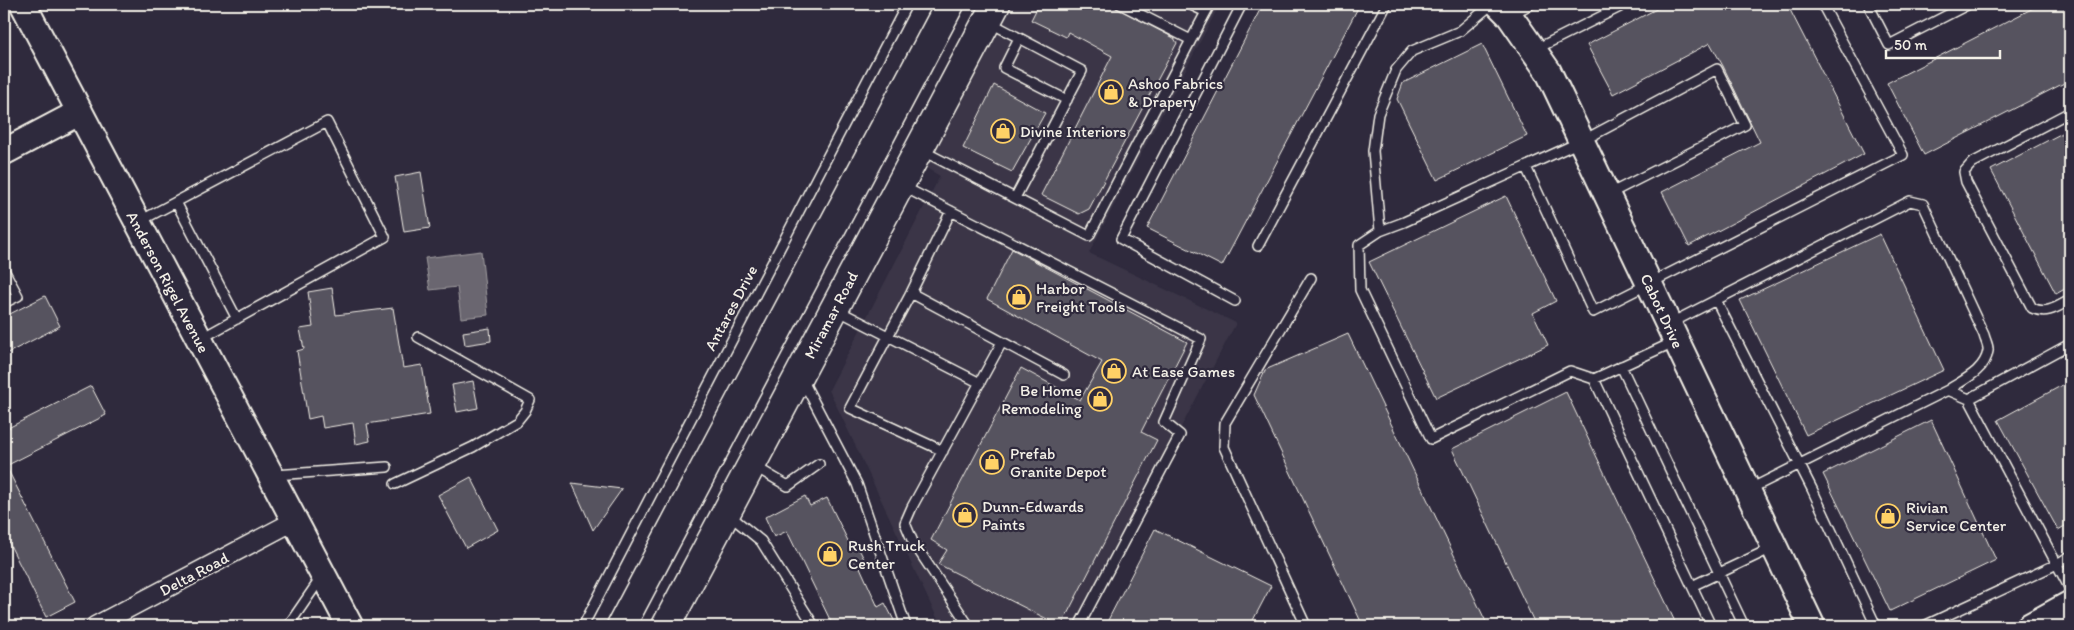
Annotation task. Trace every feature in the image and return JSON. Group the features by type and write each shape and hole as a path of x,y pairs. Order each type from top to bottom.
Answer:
{"main road":[{"path":"621,626 950,4"},
{"name":"Miramar Road","path":"666,626 991,12"}],"street":[{"name":"Anderson Rigel Avenue","path":"23,4 350,626"},
{"name":"Cabot Drive","path":"1500,8 1534,50 1548,71 1812,626"},
{"path":"4,152 80,112"},
{"name":"Delta Road","path":"95,626 294,522"},
{"path":"2041,624 2070,604"}],"lane":[{"name":"Antares Drive","path":"583,626 907,4"},
{"path":"1120,4 1191,40"},
{"path":"919,149 1090,236 1208,8 1189,4"},
{"path":"1235,301 1121,239 1242,4"},
{"path":"1258,246 1387,4"},
{"path":"1380,231 1373,151 1378,114 1396,70 1412,51 1460,31 1500,8 1531,4"},
{"path":"1534,50 1626,4"},
{"path":"1526,167 1592,312 1903,155 1822,4"},
{"path":"1868,4 1889,45 1969,4"},
{"path":"991,12 1019,38 1082,71 1016,198"},
{"path":"1019,38 1004,68 1067,100"},
{"path":"1607,195 1745,124 1717,69 1582,141 1380,231 1359,245 1360,290 1431,440 1570,371 1594,379 1622,366 1716,300 1910,201 1923,204 1984,335 1988,350 1983,364 1972,375 1948,390 1747,490"},
{"path":"2070,112 1972,163 1964,172 1966,182 2032,308 2040,312 2049,311 2070,300"},
{"path":"137,222 327,122 385,237 199,340"},
{"path":"900,185 1202,339 1164,422 1180,434 1079,626"},
{"path":"176,202 237,319"},
{"path":"943,451 850,408 911,293 951,211"},
{"path":"4,270 18,296 4,303"},
{"path":"1306,626 1224,447 1224,423 1311,278"},
{"path":"911,293 1064,375"},
{"path":"1716,300 1799,463 1876,626"},
{"path":"834,308 980,383"},
{"path":"395,484 473,447 517,421 525,412 530,400 418,337"},
{"path":"969,626 912,542 905,523 1002,342"},
{"path":"1969,400 2070,344"},
{"path":"1622,366 1744,626"},
{"path":"799,375 857,484 906,626"},
{"path":"1594,379 1711,626"},
{"path":"1948,390 1969,400 2070,589"},
{"path":"752,465 788,486 819,464"},
{"path":"270,476 387,467"},
{"path":"726,513 762,541 814,626"},
{"path":"1692,586 1774,547"},
{"path":"1924,626 2057,564 2070,556"},
{"path":"288,626 318,568"}],"shaded area":[{"path":"1008,4 1220,4 1089,253 1236,323 1076,626 941,626 829,390 940,176 923,166"},
{"path":"481,251 488,315 461,318 457,287 430,290 425,258"}],"building":[{"path":"1039,4 1109,4 1174,38 1177,43 1089,209 1079,214 1041,195 1112,56 1068,32 1066,37 1031,20"},
{"path":"1263,4 1360,4 1222,266 1147,228"},
{"path":"1666,4 1787,4 1864,154 1689,246 1662,192 1760,142 1723,66 1710,43 1613,94 1587,45"},
{"path":"2041,4 2070,4 2070,80 1924,155 1887,83"},
{"path":"1482,44 1527,136 1437,180 1397,99 1403,83"},
{"name":"Divine Interiors","path":"994,85 1045,113 1012,172 963,148"},
{"path":"2070,129 2070,286 2056,294 1991,170"},
{"path":"421,172 430,228 404,232 395,177"},
{"path":"1506,196 1556,301 1533,313 1548,345 1436,398 1369,262"},
{"path":"1880,234 1944,370 1806,435 1740,300"},
{"path":"1012,249 1187,342 1141,432 1157,440 1061,626 938,564 947,550 931,540 1021,368 1080,400 1102,362 987,299"},
{"path":"332,288 336,315 393,308 403,368 422,365 430,414 367,424 370,441 356,444 353,423 323,428 321,416 308,419 297,351 304,349 300,329 313,327 308,292"},
{"path":"45,296 60,326 4,355 4,317"},
{"path":"490,328 491,341 465,345 463,332"},
{"path":"1348,334 1488,626 1363,626 1254,395 1265,370"},
{"path":"473,381 478,408 457,412 452,385"},
{"path":"2070,381 2070,523 2058,530 1998,420"},
{"path":"91,386 106,415 6,466 75,602 46,617 4,533 4,430"},
{"path":"1566,392 1677,626 1536,626 1452,449"},
{"path":"1931,420 1996,560 1890,611 1823,474"},
{"path":"471,477 498,530 466,548 438,495"},
{"path":"572,483 622,489 593,530"},
{"name":"Rush Truck Center","path":"805,496 810,506 827,498 851,547 857,545 865,561 859,565 878,607 885,603 897,626 833,626 787,531 774,537 765,517"},
{"path":"1155,529 1271,586 1250,626 1105,626"}],"place":[{"name":"Ashoo Fabrics & Drapery","path":"1111,92"},
{"name":"Divine Interiors","path":"1003,131"},
{"name":"Harbor Freight Tools","path":"1019,297"},
{"name":"At Ease Games","path":"1114,371"},
{"name":"Be Home Remodeling","path":"1100,399"},
{"name":"Prefab Granite Depot","path":"992,462"},
{"name":"Dunn-Edwards Paints","path":"965,515"},
{"name":"Rivian Service Center","path":"1888,516"},
{"name":"Rush Truck Center","path":"830,554"}]}
